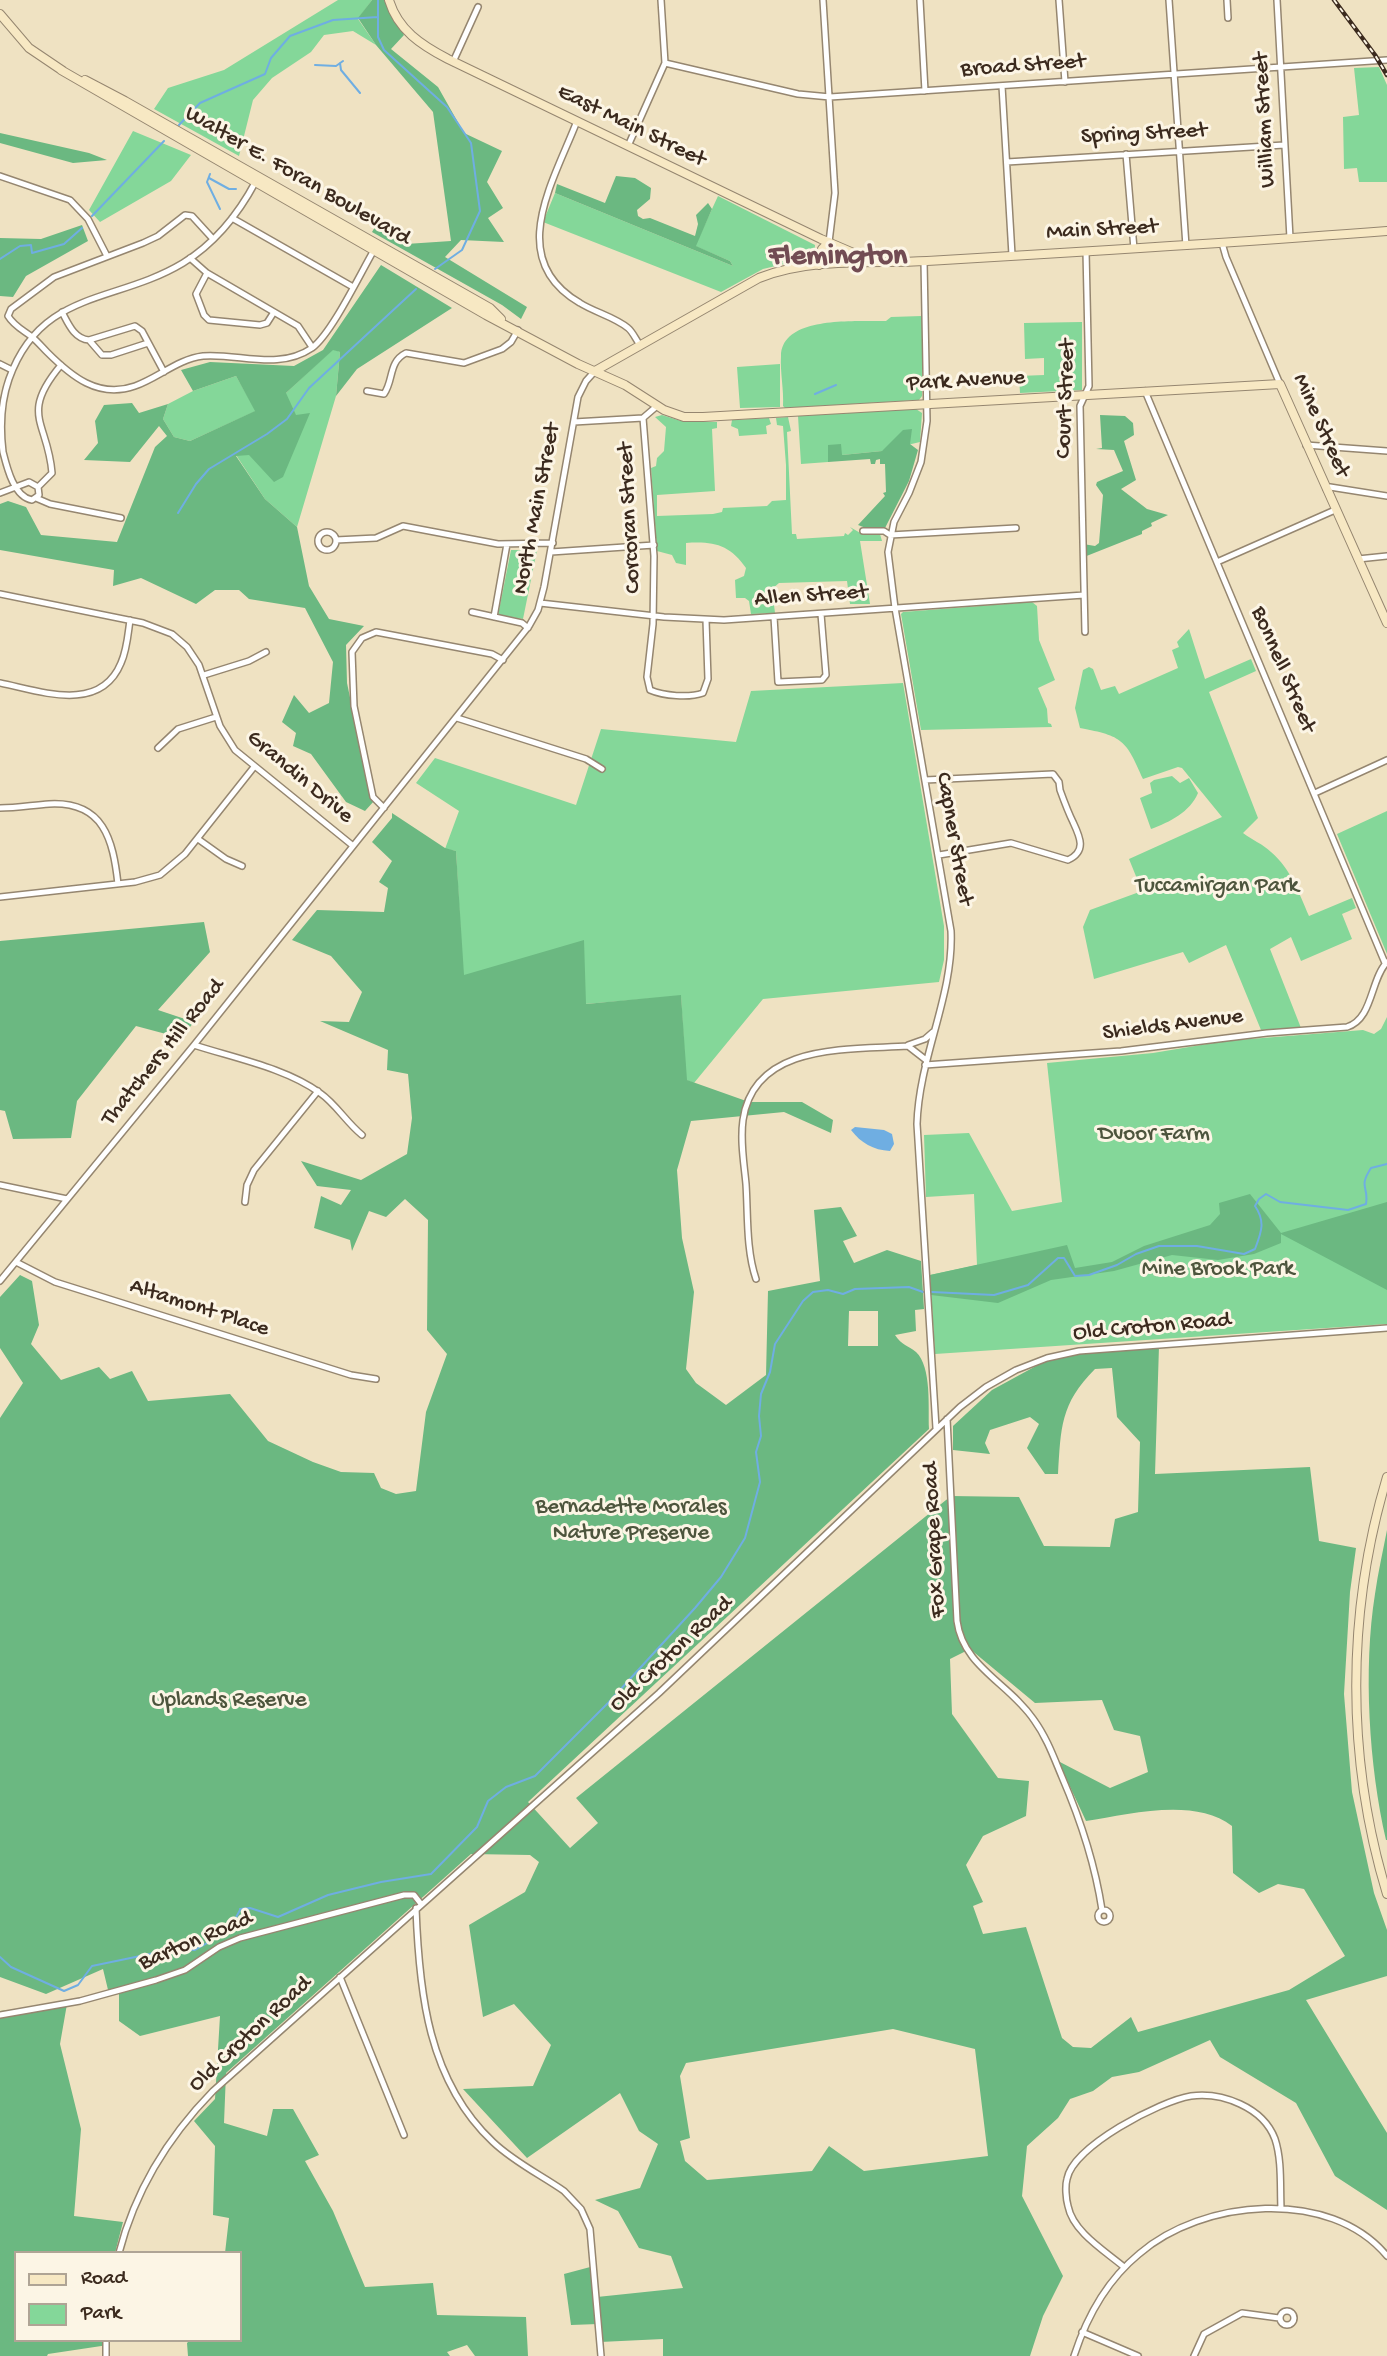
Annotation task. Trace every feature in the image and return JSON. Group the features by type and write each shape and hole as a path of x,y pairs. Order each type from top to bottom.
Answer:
{"street":[{"name":"East Main Street","path":"388,0 407,33 453,62 850,253 878,263"},
{"path":"628,146 665,63 661,0"},
{"path":"595,371 759,278 786,270 819,265 822,249 829,242 835,193 824,0"},
{"path":"920,0 925,91"},
{"path":"1059,0 1065,82"},
{"path":"1169,0 1186,246"},
{"path":"1227,0 1228,18"},
{"name":"William Street","path":"1276,0 1290,238"},
{"path":"453,62 478,7"},
{"name":"Walter E. Foran Boulevard","path":"0,14 29,48 61,70 257,179 486,315 595,371"},
{"name":"Broad Street","path":"665,63 798,94 830,97 1387,60"},
{"path":"1002,86 1012,255"},
{"path":"577,121 540,216 540,251 550,275 561,289 581,304 628,327 640,345"},
{"name":"Spring Street","path":"1006,162 1284,145"},
{"path":"1126,154 1134,249"},
{"path":"0,176 70,200 91,223 107,256"},
{"path":"121,518 50,504 36,498 28,499 20,494 7,468 0,435 4,392 12,370 32,337 62,312 87,300 151,278 190,258 213,239 232,218 257,179"},
{"path":"213,239 192,216 185,215 153,239 54,277 11,309 8,316 83,383 107,390 131,387 200,357 276,360 294,357 313,347 326,334 376,248"},
{"path":"232,218 353,287"},
{"name":"Main Street","path":"819,265 1186,246 1387,231"},
{"name":"Mine Street","path":"1222,243 1306,445 1387,623"},
{"name":"Court Street","path":"1085,632 1080,405 1088,386 1086,251"},
{"path":"190,258 207,273 298,326 313,347"},
{"name":"Capner Street","path":"924,261 927,421 921,462 890,535 888,552 895,608 950,918 952,946 950,968 925,1063 917,1124 936,1428"},
{"path":"207,273 196,294 204,316 209,320 260,325 267,323 274,312"},
{"path":"62,312 76,335 82,339 89,340 135,326 142,331 164,372"},
{"path":"367,391 384,394 393,365 398,357 406,353 464,363 502,349 511,342 518,330"},
{"path":"89,340 102,355 111,355 148,343"},
{"path":"615,359 614,369 621,383"},
{"path":"0,364 12,370"},
{"path":"38,487 52,472 37,409 48,380 61,366"},
{"name":"Park Avenue","path":"595,371 621,383 672,414 696,417 1280,384"},
{"name":"North Main Street","path":"352,845 528,628 540,603 582,388 595,371"},
{"name":"Bonnell Street","path":"1145,391 1386,963"},
{"path":"574,422 643,418 657,406"},
{"name":"Corcoran Street","path":"643,418 654,545 653,615 647,682 650,690 700,695 706,690 706,620"},
{"path":"1306,445 1387,451"},
{"path":"0,493 29,482 38,487"},
{"path":"36,498 39,495 38,487"},
{"path":"1326,489 1330,487 1387,495"},
{"path":"1217,562 1335,510"},
{"path":"336,540 376,538 403,526 508,544 553,543"},
{"path":"863,531 884,531 890,535 1016,528"},
{"path":"494,617 508,544"},
{"path":"551,552 654,545"},
{"path":"1358,559 1387,556"},
{"name":"Grandin Drive","path":"0,594 154,625 180,640 194,655 204,675 216,716 234,750 352,845"},
{"name":"Allen Street","path":"540,603 706,620 1084,595"},
{"path":"472,612 522,624 528,628"},
{"path":"774,617 778,682 822,680 826,675 821,614"},
{"path":"0,683 69,696 92,691 107,683 121,663 130,620"},
{"path":"384,808 373,797 354,706 352,652 362,638 376,632 492,654 503,660"},
{"path":"204,675 249,661 266,652"},
{"path":"158,748 178,729 216,716"},
{"path":"457,718 580,757 594,762 602,769"},
{"path":"1315,793 1387,760"},
{"path":"0,897 144,881 160,874 174,866 198,839 254,767"},
{"path":"925,780 1053,774 1059,782 1082,846 1077,856 1068,860 1011,843 939,855"},
{"path":"0,808 52,804 70,805 86,811 99,821 109,835 118,884"},
{"path":"198,839 226,859 242,866"},
{"name":"Thatchers Hill Road","path":"0,1281 194,1045 352,845"},
{"name":"Shields Avenue","path":"925,1063 1121,1051 1267,1033 1347,1027 1358,1022 1386,963"},
{"path":"756,1279 751,1257 742,1140 744,1114 754,1091 775,1069 800,1057 823,1052 908,1046 925,1039 933,1032"},
{"path":"194,1045 291,1076 318,1091 362,1135"},
{"path":"908,1046 925,1063"},
{"path":"245,1202 247,1185 254,1170 318,1091"},
{"path":"0,1185 66,1199"},
{"name":"Altamont Place","path":"16,1262 55,1282 351,1375 376,1379"},
{"name":"Old Croton Road","path":"120,2251 132,2212 145,2186 182,2125 213,2091 659,1693 936,1428 1001,1378 1031,1364 1063,1354 1130,1345 1387,1328"},
{"name":"Fox Grape Road","path":"947,1419 957,1621 961,1639 968,1653 1020,1703 1044,1735 1084,1831 1102,1910"},
{"path":"1387,1477 1374,1523 1363,1590 1357,1652 1356,1710 1364,1795 1387,1894"},
{"name":"Barton Road","path":"0,2015 80,2001 156,1980 185,1970 219,1947 240,1938 404,1895 414,1895 419,1906"},
{"path":"419,1906 419,1969 425,2008 446,2080 457,2098 494,2142 564,2192 587,2219 593,2251 601,2356"},
{"path":"340,1976 404,2135"},
{"path":"1124,2267 1080,2229 1068,2207 1067,2178 1082,2153 1109,2133 1189,2096 1214,2096 1235,2101 1260,2117 1275,2139 1281,2208"},
{"path":"1074,2356 1082,2332 1101,2294 1140,2252 1185,2225 1225,2213 1281,2208 1347,2224 1368,2235 1387,2256"},
{"path":"1194,2356 1205,2334 1242,2313 1279,2318"},
{"path":"1082,2332 1138,2356"}],"green space":[{"path":"338,0 372,0 358,19 376,45 353,31 324,35 311,52 272,78 253,100 239,156 154,109 168,88 224,70"},
{"path":"372,0 384,0 404,35 391,49 438,87 464,133 502,151 487,182 503,208 488,218 504,242 461,240 445,257 527,307 521,319 502,305 372,232 375,227 406,244 451,241 433,112 376,45 358,18"},
{"path":"1379,67 1387,85 1387,182 1359,182 1357,168 1344,169 1343,117 1359,115 1354,68"},
{"path":"133,131 191,155 171,181 100,222 89,210"},
{"path":"0,133 89,153 107,160 73,163 0,143"},
{"path":"616,176 635,178 651,188 650,199 637,210 638,216 695,236 698,224 696,215 708,203 712,209 696,246 730,261 733,266 555,193 557,184 605,203"},
{"path":"555,193 733,266 730,261 695,246 718,196 815,245 814,257 763,269 721,292 543,222"},
{"path":"82,225 88,241 26,276 13,297 0,296 0,238 41,239"},
{"path":"381,265 452,308 357,369 336,396 340,352 333,350 286,393 296,415 310,413 283,477 274,482 249,455 236,456 265,499 297,527 309,586 329,619 364,626 346,645 347,683 371,798 374,801 365,811 346,802 311,754 293,746 296,733 282,722 294,695 309,713 329,703 333,662 305,608 249,599 239,590 215,590 196,604 141,578 113,586 114,570 0,550 0,504 8,501 26,507 41,535 117,542 155,447 167,436 159,426 130,462 84,460 98,443 95,421 104,405 132,403 139,413 168,404 163,419 174,437 190,441 255,411 236,376 193,391 181,370 210,362 294,366 323,350"},
{"path":"922,316 922,396 919,400 783,406 781,356 785,343 794,333 823,324"},
{"path":"1082,322 1082,390 1020,393 1019,376 1044,375 1044,358 1025,359 1024,323"},
{"path":"333,349 340,352 336,396 297,527 265,499 236,455 286,393"},
{"path":"780,364 780,407 740,408 737,367"},
{"path":"236,376 256,411 190,441 174,437 163,419 168,404 193,391"},
{"path":"916,409 922,413 920,442 882,451 842,455 828,462 801,464 798,416"},
{"path":"662,415 681,421 717,422 717,428 712,429 715,491 657,495 657,516 713,514 722,512 723,508 767,506 772,501 786,500 783,426 777,425 776,418 788,417 791,431 787,432 792,534 796,534 797,539 844,536 853,530 850,527 862,534 880,534 882,541 860,541 870,604 850,604 847,581 779,583 772,589 775,613 751,614 749,601 736,598 735,580 744,576 746,568 727,549 713,544 686,543 686,565 676,563 672,555 657,551 651,468 656,466 657,458 664,451 666,427 655,417"},
{"path":"1100,415 1125,416 1133,423 1134,435 1124,441 1136,480 1121,489 1147,509 1168,515 1151,523 1152,526 1142,531 1142,534 1084,557 1083,544 1095,546 1099,543 1103,495 1096,485 1097,482 1123,471 1114,450 1096,449 1102,448"},
{"path":"769,418 771,424 766,426 767,434 739,436 738,429 731,426 732,420"},
{"path":"912,429 910,444 918,450 909,481 885,528 858,525 885,496 885,464 880,464 880,459 876,460 875,464 871,464 870,459 828,462 828,445 841,444 842,455 882,451 903,430"},
{"path":"511,550 537,550 523,619 498,615"},
{"path":"1032,602 1037,606 1039,640 1055,680 1038,688 1047,709 1048,723 1052,727 921,730 901,614"},
{"name":"Tuccamirgan Park","path":"1189,629 1205,679 1251,659 1256,671 1209,692 1258,818 1243,833 1268,849 1284,866 1309,916 1352,898 1356,908 1342,914 1352,939 1301,961 1291,937 1270,949 1301,1028 1261,1030 1226,945 1189,963 1183,952 1094,979 1083,927 1090,910 1142,891 1129,859 1222,817 1182,768 1143,779 1132,756 1121,742 1106,734 1080,728 1075,708 1083,670 1089,667 1093,669 1101,690 1115,686 1119,694 1178,668 1172,650 1179,647 1177,642"},
{"path":"903,683 944,926 944,960 939,982 763,999 694,1083 686,1080 681,996 585,1004 463,976 456,851 445,849 459,811 416,783 435,758 576,805 601,729 736,742 751,691"},
{"path":"1172,776 1180,783 1189,778 1198,793 1190,806 1179,816 1151,829 1140,798 1152,793 1150,783 1154,780"},
{"path":"1387,811 1387,954 1337,834"},
{"path":"392,813 445,848 456,851 464,975 584,940 586,1004 681,995 687,1080 749,1102 802,1102 833,1120 831,1133 784,1112 691,1121 677,1170 682,1238 694,1292 686,1369 696,1383 726,1405 766,1375 768,1291 820,1281 814,1210 841,1207 857,1236 843,1241 854,1263 887,1250 921,1261 924,1309 915,1310 916,1331 895,1335 916,1352 925,1367 929,1429 528,1802 570,1848 598,1823 576,1798 951,1496 1019,1497 1044,1546 1110,1547 1115,1519 1138,1512 1140,1442 1117,1417 1112,1368 1095,1369 1083,1382 1069,1405 1064,1417 1058,1474 1045,1474 1027,1448 1039,1424 1030,1417 990,1430 985,1443 990,1454 953,1450 953,1426 992,1390 1058,1354 1159,1346 1155,1474 1310,1467 1319,1541 1356,1548 1350,1592 1344,1694 1352,1792 1374,1893 1387,1930 1387,1976 1306,2000 1387,2133 1387,2210 1335,2176 1296,2103 1220,2057 1210,2040 1139,2072 1112,2077 1093,2091 1070,2099 1058,2118 1027,2146 1022,2196 1063,2276 1043,2316 1030,2356 663,2356 663,2339 600,2342 598,2324 571,2325 564,2274 594,2266 597,2297 683,2288 671,2256 639,2248 618,2211 595,2200 640,2188 658,2144 639,2131 620,2093 527,2158 463,2089 533,2086 551,2045 514,2004 483,2017 469,1925 525,1892 539,1862 530,1855 471,1854 226,2073 224,2123 267,2136 273,2109 293,2109 319,2155 305,2161 333,2211 365,2287 433,2283 437,2315 526,2317 528,2356 475,2356 467,2345 447,2352 450,2356 188,2356 188,2342 242,2342 242,2251 225,2251 229,2218 213,2215 215,2146 194,2121 215,2099 220,2016 140,2036 119,2021 119,1991 109,1994 103,1969 46,1994 0,1977 0,1418 23,1383 0,1348 0,1297 20,1275 32,1281 39,1325 31,1344 61,1380 99,1367 110,1379 132,1371 148,1401 230,1394 268,1441 341,1472 374,1473 381,1488 396,1494 416,1491 426,1412 447,1354 427,1330 428,1220 405,1199 386,1217 369,1211 352,1251 350,1240 314,1228 321,1196 341,1205 351,1190 317,1186 301,1161 361,1180 407,1154 412,1118 408,1074 387,1070 388,1050 320,1021 349,1022 362,992 331,956 292,940 317,910 384,912 388,888 379,882 392,861 372,842 392,818","holes":["849,1311 878,1311 878,1346 848,1346","970,1649 1035,1703 1102,1700 1114,1730 1140,1736 1148,1772 1110,1788 1058,1761 1086,1821 1161,1810 1200,1812 1217,1817 1232,1826 1233,1873 1259,1893 1278,1884 1304,1889 1345,1956 1289,1990 1138,2032 1131,2017 1091,2048 1073,2047 1062,2038 1026,1927 983,1934 973,1906 983,1902 966,1865 983,1836 1026,1816 1029,1781 998,1778 952,1714 950,1659","893,2029 975,2049 988,2156 864,2171 829,2146 812,2171 707,2180 685,2161 680,2141 690,2138 680,2076 686,2063"]},
{"path":"204,922 210,952 158,1010 194,1022 181,1038 136,1026 77,1101 71,1138 13,1139 5,1111 0,1110 0,941"},
{"path":"1387,1017 1387,1324 935,1354 930,1275 977,1265 974,1194 926,1197 924,1135 969,1133 1012,1211 1062,1202 1047,1063 1153,1053 1225,1041 1363,1030 1374,1034 1381,1029"},
{"path":"1250,1194 1281,1233 1387,1202 1387,1290 1281,1234 1281,1243 1254,1254 1218,1260 1172,1255 1114,1271 1051,1280 998,1303 931,1295 930,1275 1067,1245 1075,1268 1112,1262 1144,1246 1210,1225 1220,1214 1219,1203"},
{"path":"1387,1530 1386,1840 1372,1749 1369,1654 1371,1623"},
{"path":"67,2004 60,2044 81,2129 74,2216 123,2222 116,2251 14,2251 14,2342 108,2342 108,2345 47,2356 0,2356 0,2011"}],"water":[{"path":"855,1127 884,1130 892,1134 894,1144 890,1151 873,1147 855,1135 851,1130"}],"waterway":[{"path":"378,0 378,37 384,50 447,107 471,143 480,211 462,250 435,269"},
{"path":"179,125 200,103 265,74 271,58 290,36 333,20 378,17"},
{"path":"315,65 336,66 343,61"},
{"path":"340,63 341,70 360,93"},
{"path":"92,216 164,141"},
{"path":"210,174 207,182 220,209"},
{"path":"209,178 229,189 236,189"},
{"path":"0,259 20,246 31,245 32,253 64,244 82,228"},
{"path":"178,513 209,469 287,419 309,388 416,289"},
{"path":"815,394 836,385"},
{"path":"932,1292 994,1295 1028,1285 1058,1258 1064,1258 1075,1276 1089,1275 1159,1246 1197,1246 1244,1254 1255,1249 1261,1233 1261,1222 1255,1206 1266,1194 1280,1202 1348,1210 1366,1204 1364,1183 1367,1175 1371,1168 1387,1164"},
{"path":"240,1909 250,1908 278,1917 328,1895 381,1882 431,1874 477,1827 488,1801 506,1787 535,1776 608,1703 721,1577 745,1538 760,1482 756,1452 761,1436 761,1394 770,1372 775,1344 803,1301 813,1292 828,1290 843,1294 855,1289 909,1287 923,1292"},
{"path":"0,1957 11,1967 64,1991 78,1985 92,1966 174,1949 195,1950 221,1935 233,1923 240,1910"}],"railway":[{"path":"1334,0 1387,75"}],"district":[{"name":"Flemington","path":"838,258"}],"park label":[{"name":"Dvoor Farm","path":"1154,1135"},
{"name":"Mine Brook Park","path":"1218,1270"},
{"name":"Bernadette Morales Nature Preserve","path":"631,1521"},
{"name":"Uplands Reserve","path":"229,1701"}]}
